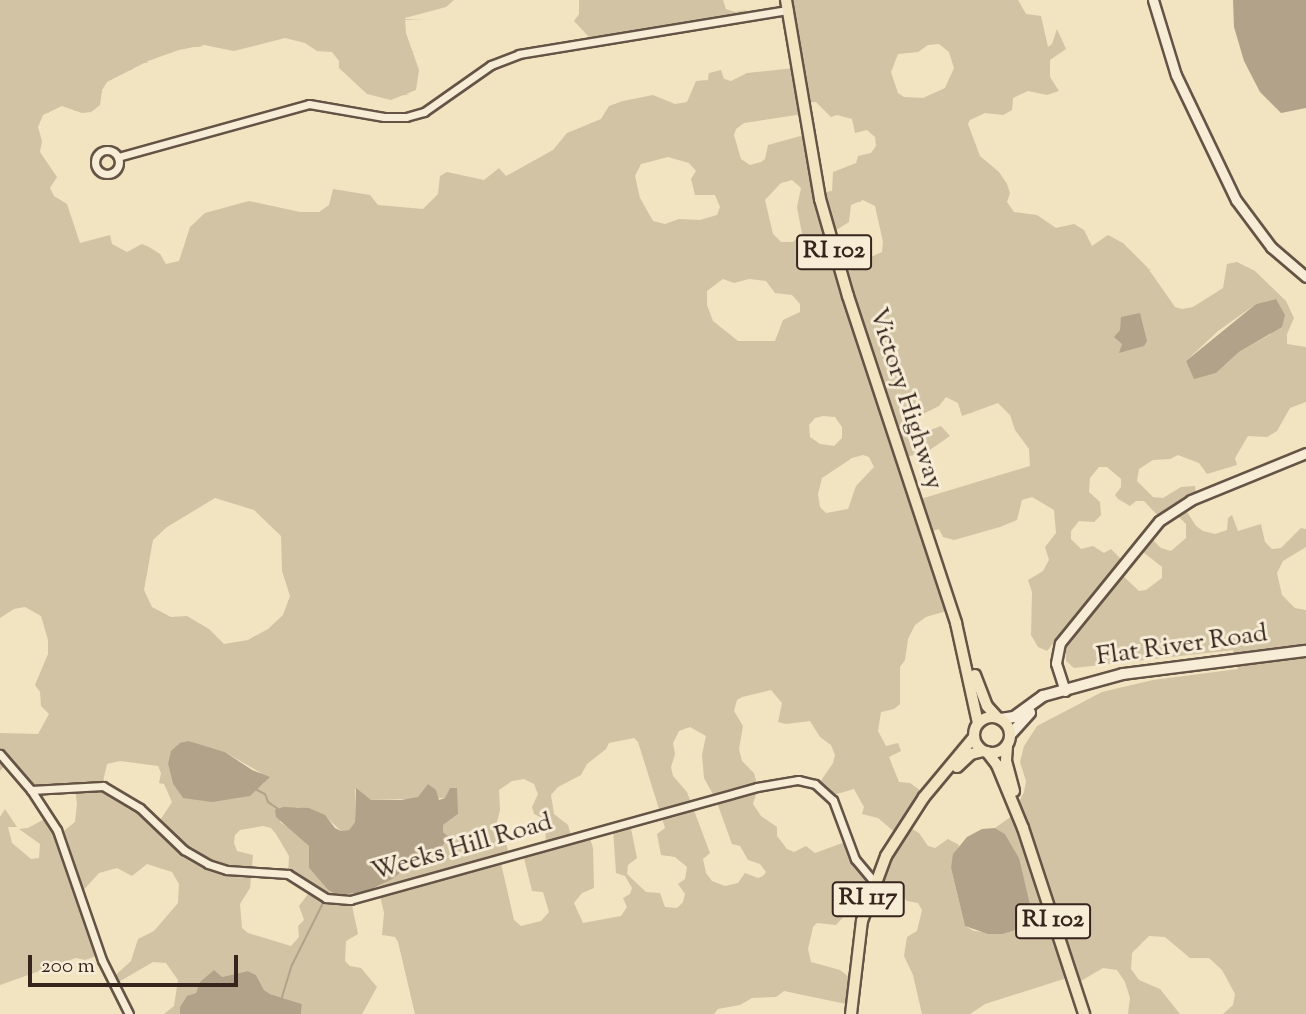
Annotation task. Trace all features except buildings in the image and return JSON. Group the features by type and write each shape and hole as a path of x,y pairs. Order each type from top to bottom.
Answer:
{"main road":[{"name":"Victory Highway","path":"787,5 820,199 848,296 962,644 987,706 999,718"},
{"name":"Victory Highway","path":"962,644 978,723"},
{"name":"Flat River Road","path":"999,718 1014,717 1043,696 1131,672 1306,652"},
{"name":"Flat River Road","path":"1009,740 1036,708 1065,691"},
{"path":"924,797 974,737 978,723 999,718 1009,740 998,752 985,752 974,737"},
{"name":"RI 102","path":"1009,740 1006,761 1023,828 1084,1014"},
{"name":"RI 102","path":"985,752 997,765 1023,828"},
{"name":"RI 117","path":"851,1014 860,930 874,882 891,846 924,797 971,754 985,752"}],"street":[{"path":"1153,0 1176,75 1236,200 1271,247 1306,277"},
{"path":"118,157 309,104 384,117 406,117 424,112 491,65 519,54 787,5"},
{"path":"1065,691 1056,658 1062,640 1159,521 1182,505 1306,453"},
{"path":"0,754 31,790 64,845 102,960 129,1014"},
{"name":"Weeks Hill Road","path":"31,790 103,786 141,808 184,850 208,864 227,870 288,874 326,898 350,900 757,787 798,780 814,784 831,798 855,859 874,882"}],"shaded area":[{"path":"0,0 454,0 446,7 405,18 406,33 419,70 416,90 391,100 367,94 339,68 339,61 332,52 317,51 305,43 285,38 234,51 204,45 179,50 148,61 107,82 102,90 100,105 91,112 82,113 62,106 43,115 38,127 42,141 40,152 57,177 50,188 54,196 67,204 80,243 110,235 112,244 127,252 142,244 149,247 160,254 166,264 179,261 190,227 205,213 249,201 300,212 319,212 329,205 333,189 370,195 378,205 423,209 438,194 440,176 447,172 484,180 499,168 506,176 553,150 567,133 601,119 609,106 653,95 675,104 687,102 696,81 708,80 709,73 721,70 724,79 731,81 747,73 795,68 786,0 1018,0 1026,14 1041,16 1048,47 1052,44 1057,29 1066,49 1050,60 1050,77 1059,91 1047,95 1028,91 1013,98 1012,110 1003,115 985,113 970,120 968,124 980,156 999,172 1007,184 1010,193 1007,202 1014,212 1037,215 1056,228 1074,224 1084,230 1092,246 1108,235 1123,243 1147,267 1175,307 1182,309 1193,307 1223,288 1227,264 1237,262 1255,271 1286,301 1294,318 1287,334 1287,344 1306,347 1306,402 1290,408 1277,431 1267,437 1248,436 1235,458 1237,465 1207,474 1199,463 1178,455 1170,459 1153,460 1139,469 1137,481 1153,497 1163,498 1181,487 1195,486 1196,497 1182,504 1196,526 1203,531 1215,534 1227,530 1228,518 1232,515 1238,531 1261,524 1265,542 1272,549 1281,548 1301,528 1306,529 1306,547 1283,561 1277,573 1282,595 1295,608 1306,610 1306,1014 1223,1014 1233,1005 1235,994 1222,970 1209,958 1190,958 1165,937 1149,936 1132,953 1131,969 1139,980 1160,989 1180,1014 1128,1014 1130,998 1125,982 1117,970 1103,968 1074,985 1046,878 1070,977 985,1004 970,1014 922,1014 913,975 904,956 907,937 917,931 922,910 918,903 907,901 901,895 873,889 862,916 847,913 836,925 817,923 813,927 808,949 811,962 840,970 854,981 851,1005 784,991 776,997 752,998 740,1005 718,1009 714,1014 415,1014 398,942 395,937 382,935 384,913 378,887 422,856 440,848 450,838 443,832 443,825 458,814 445,798 371,800 355,789 355,822 349,830 341,831 324,815 298,807 288,809 280,822 300,835 309,846 309,868 328,890 350,896 358,934 346,941 345,961 350,966 361,968 377,987 362,1014 301,1014 302,1004 270,994 264,990 256,975 248,971 200,982 196,993 180,1007 180,1014 164,1014 174,1006 178,980 166,963 153,962 117,983 111,979 131,961 138,939 154,931 178,903 179,884 172,872 147,864 132,876 117,868 99,873 80,894 99,955 85,960 76,958 0,985 0,817 5,809 17,827 8,827 12,843 31,859 39,858 40,844 19,829 28,828 48,817 60,834 75,822 77,804 75,788 35,790 6,764 0,771 0,733 38,734 49,714 41,706 40,692 35,685 48,654 48,640 41,616 25,607 14,609 0,618","holes":["939,44 949,52 954,68 945,88 923,98 904,97 898,93 891,72 898,54 918,52 928,45","816,102 831,117 837,115 852,119 855,133 867,130 875,137 876,146 871,153 858,156 856,163 833,172 832,191 819,193 804,135 768,145 765,159 750,165 741,159 734,135 736,129 744,123 803,114 802,103","668,157 689,163 696,171 691,179 695,195 715,195 720,207 717,215 700,220 679,219 665,224 653,221 640,198 635,176 641,164","792,180 801,188 797,207 802,234 793,242 781,242 773,234 765,200 781,183","863,200 875,206 883,242 882,252 857,263 853,270 841,273 830,234 849,222 851,205","723,279 734,283 749,279 766,281 775,293 792,295 800,304 800,312 783,320 775,341 738,341 713,321 707,305 707,291","1276,299 1271,334 1239,352 1216,373 1207,375 1186,361 1218,331 1256,304","946,397 958,403 962,416 998,403 1010,415 1015,430 1029,449 1030,466 914,501 901,458 927,452 950,436 941,426 917,435 912,428 913,419 939,406","835,417 842,427 842,438 834,446 820,444 810,437 809,425 815,418","863,455 869,457 874,467 856,486 848,509 826,513 820,507 818,494 822,478 852,458","1099,467 1107,467 1121,479 1121,487 1115,495 1118,499 1130,506 1136,501 1144,501 1161,519 1173,511 1186,524 1186,538 1171,551 1161,548 1148,535 1138,548 1162,567 1162,578 1146,590 1139,591 1121,574 1066,645 1066,661 1074,668 1233,650 1238,669 1153,680 1102,692 1037,726 1024,746 1020,762 1026,781 1024,792 1012,816 995,828 1005,834 1019,858 1026,917 1022,928 1003,934 974,931 965,926 951,868 959,845 948,839 935,848 928,846 919,833 904,824 924,793 910,783 899,782 889,757 901,751 898,743 886,746 878,731 881,712 894,709 900,704 900,667 905,660 908,639 915,625 926,617 950,610 925,533 939,529 943,537 954,540 1000,527 1017,520 1022,500 1032,497 1054,510 1056,533 1045,547 1049,560 1043,571 1028,580 1032,592 1031,635 1038,647 1047,651 1121,559 1111,549 1104,553 1093,546 1081,549 1071,539 1071,531 1079,521 1094,522 1101,515 1100,502 1089,492 1090,478","215,498 254,510 281,536 282,571 290,596 283,615 268,629 248,640 224,644 209,629 187,616 171,617 152,607 144,590 153,540 167,527","771,690 782,703 778,722 786,724 810,721 820,737 831,745 835,755 833,763 818,785 830,796 854,789 864,807 862,814 878,818 897,834 875,882 855,859 848,841 815,853 806,846 794,852 787,849 777,836 777,827 761,816 753,804 758,788 754,773 742,761 739,749 743,726 734,711 737,700","690,727 706,736 702,755 704,778 716,800 732,844 740,846 748,860 760,864 766,872 763,876 758,878 745,873 738,883 725,886 712,881 706,873 703,859 710,853 687,792 673,776 671,767 675,754 673,743 679,731","634,738 638,742 665,828 657,834 661,855 675,857 687,867 685,879 678,884 685,894 683,902 677,908 665,907 660,893 646,892 627,874 628,865 637,858 630,824 613,829 616,873 625,876 632,888 630,894 623,898 627,907 621,916 583,923 574,903 582,893 594,888 593,848 589,835 572,839 568,825 554,814 551,795 558,787 581,775 587,764 606,749 609,743","189,741 225,752 261,773 264,783 250,795 183,798 173,784 168,764","120,761 158,766 161,773 159,783 164,784 172,802 157,825 141,809 102,786 107,764","524,779 534,784 538,794 532,807 534,814 545,823 546,846 523,854 532,891 543,892 549,912 541,921 521,926 514,920 500,859 509,855 506,842 510,836 500,833 496,826 500,810 499,790 512,781","263,826 271,828 289,856 288,874 311,890 299,906 304,920 298,926 299,937 291,946 248,933 242,928 240,904 250,888 253,855 237,851 235,835 240,830"]},
{"path":"579,0 723,0 726,9 735,12 746,10 743,15 591,39 574,21 579,14"},
{"path":"1233,0 1306,0 1306,108 1281,113 1260,92 1244,61 1234,27"},
{"path":"1276,299 1285,315 1282,327 1239,352 1216,373 1194,379 1186,361 1256,304"},
{"path":"1140,313 1147,341 1144,346 1119,353 1122,344 1114,337 1120,330 1121,317"},
{"path":"189,741 225,752 252,770 270,777 250,796 212,802 183,798 173,784 168,764 171,751 180,743"},
{"path":"428,784 436,790 439,800 445,798 450,788 457,788 458,814 443,825 443,832 450,838 440,848 422,856 392,879 366,892 338,895 328,890 309,868 309,846 276,817 275,810 283,807 309,808 325,815 335,828 341,831 349,830 355,822 356,788 371,800 401,800 418,797"},
{"path":"995,828 1005,834 1019,858 1031,909 1022,928 1003,934 988,934 965,926 951,868 953,854 967,837 982,829"},
{"path":"214,970 222,977 248,971 256,975 264,990 270,994 302,1004 301,1014 180,1014 180,1007 187,996 196,993 200,982"}],"waterway":[{"path":"255,789 265,794 268,802 278,809"},
{"path":"282,997 292,965 323,903"}]}
